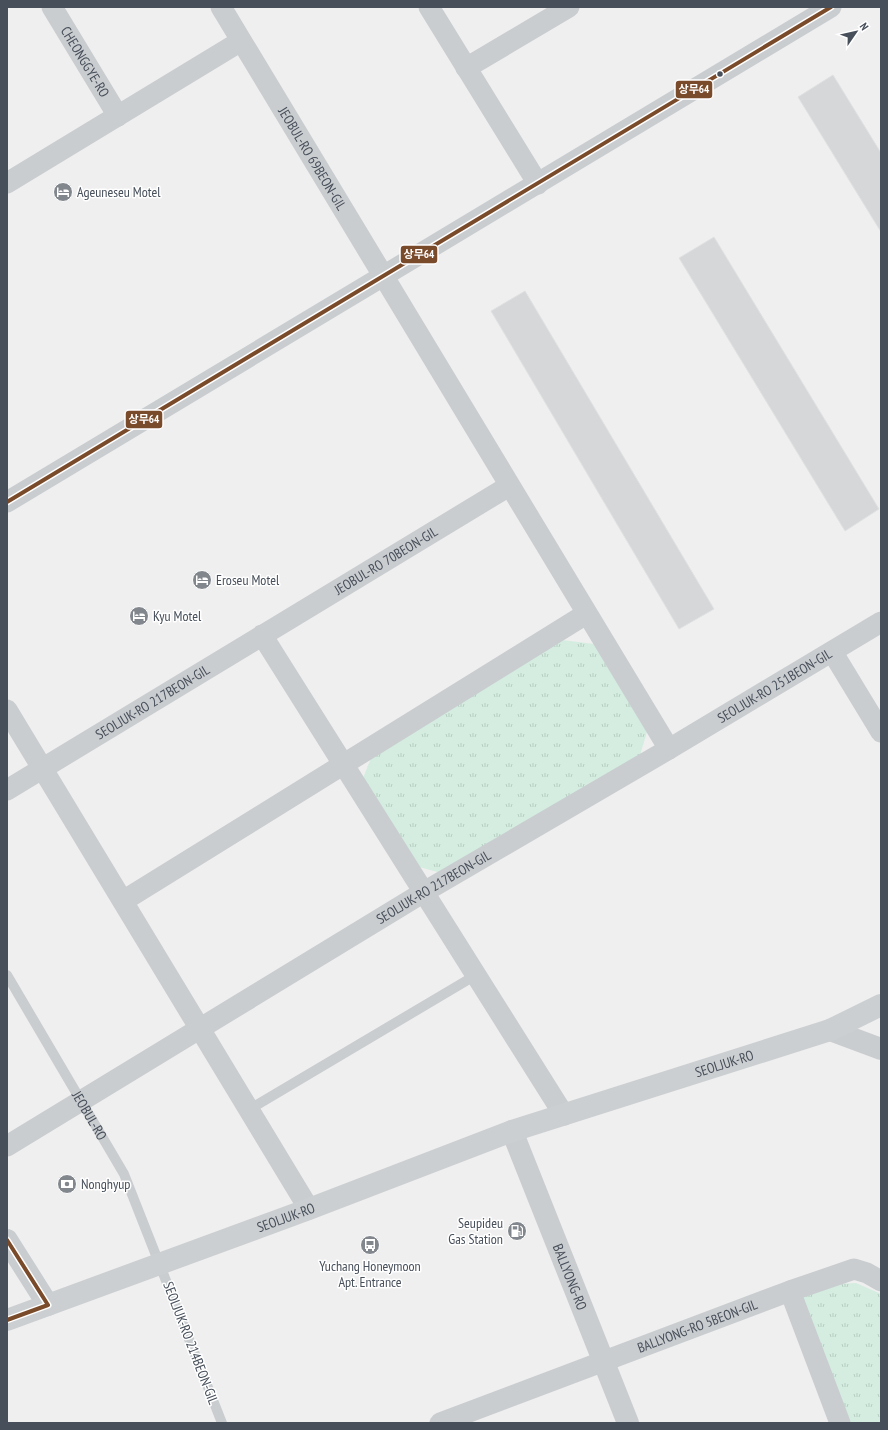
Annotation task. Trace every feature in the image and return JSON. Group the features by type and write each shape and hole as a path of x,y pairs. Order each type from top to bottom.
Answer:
{"main road":[{"name":"SEOLJUK-RO","path":"7,1320 309,1209 512,1131 830,1030 881,1005"}],"street":[{"name":"CHEONGGYE-RO","path":"52,7 118,116"},
{"name":"JEOBUL-RO 69BEON-GIL","path":"221,7 382,276"},
{"path":"429,7 538,184"},
{"path":"466,68 569,7"},
{"path":"7,502 831,7"},
{"path":"7,183 241,41"},
{"path":"382,276 669,749"},
{"name":"JEOBUL-RO 70BEON-GIL","path":"262,635 509,486"},
{"path":"123,901 586,614"},
{"name":"SEOLJUK-RO 251BEON-GIL","path":"669,749 833,653 881,622"},
{"path":"262,635 564,1114"},
{"name":"SEOLJUK-RO 217BEON-GIL","path":"7,790 262,635"},
{"path":"833,653 881,732"},
{"path":"7,710 201,1028 309,1209"},
{"name":"SEOLJUK-RO 217BEON-GIL","path":"7,1146 424,892 669,749"},
{"path":"830,1030 881,1049"},
{"name":"BALLYONG-RO","path":"512,1131 628,1423"},
{"path":"7,1240 48,1305"},
{"name":"BALLYONG-RO 5BEON-GIL","path":"440,1423 790,1290 854,1269 867,1273 881,1281"},
{"path":"790,1290 840,1423"}],"lane":[{"name":"JEOBUL-RO","path":"7,975 124,1174 159,1263"},
{"path":"250,1109 476,975"},
{"name":"SEOLJUK-RO 214BEON-GIL","path":"159,1263 222,1423"}],"green space":[{"path":"562,640 594,644 647,732 640,755 445,874 419,867 363,778 372,756"},
{"path":"856,1283 881,1294 881,1423 845,1423 800,1297 837,1284"}],"building":[{"path":"833,75 881,153 881,232 798,97"},
{"path":"714,237 879,509 845,531 679,258"},
{"path":"525,291 714,609 679,629 491,311"}],"transit line":[{"name":"상무64","path":"7,502 831,7"},
{"name":"상무64","path":"7,1240 48,1305"},
{"name":"상무64","path":"7,1320 48,1305"}],"place":[{"name":"Ageuneseu Motel","path":"63,192"},
{"name":"Eroseu Motel","path":"202,580"},
{"name":"Kyu Motel","path":"139,616"},
{"name":"Nonghyup","path":"67,1184"},
{"name":"Seupideu Gas Station","path":"517,1231"},
{"name":"Yuchang Honeymoon Apt. Entrance","path":"370,1245"}]}
